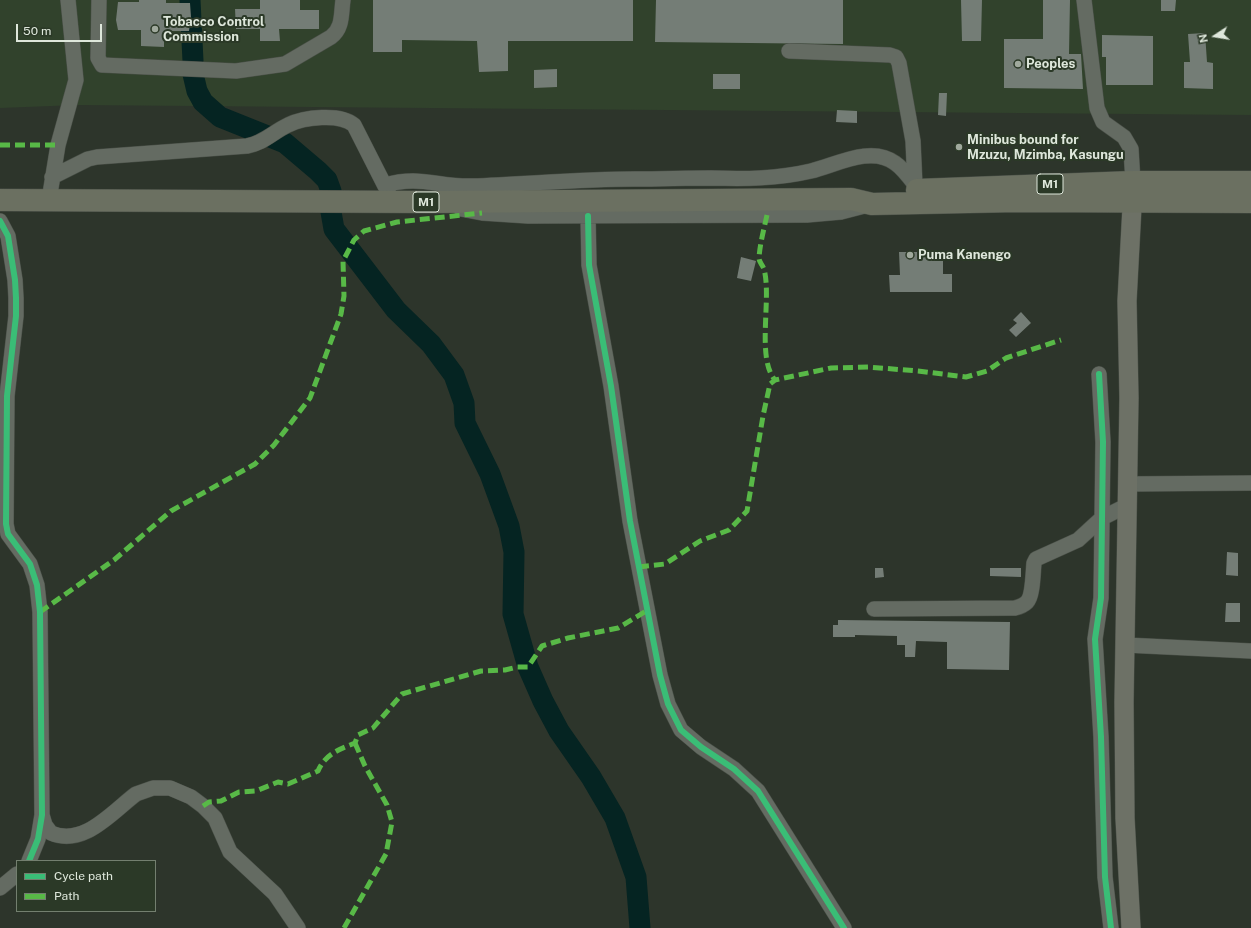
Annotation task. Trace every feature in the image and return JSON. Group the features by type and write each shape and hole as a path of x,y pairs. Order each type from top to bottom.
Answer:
{"highway":[{"name":"M1","path":"0,200 389,194 427,202 851,199 872,204 1017,201 1251,182"},
{"name":"M1","path":"851,199 870,192 917,187 1133,192 1251,202"}],"main road":[{"path":"1131,928 1125,818 1124,645 1126,484 1129,398 1127,301 1133,192"}],"street":[{"path":"49,200 52,177 66,112 76,80 68,0"},
{"path":"99,0 98,58 102,65 236,71 284,64 331,37 338,32 343,0"},
{"path":"1084,0 1097,108 1103,122 1124,137 1131,148 1133,192"},
{"path":"789,51 890,55 896,57 900,63 913,141 917,187"},
{"path":"52,177 88,159 97,157 258,144 287,125 299,120 328,117 348,120 354,125 389,194 402,180 417,180 462,186 540,184 588,179 767,179 812,171 860,157 874,156 886,157 896,163 917,187"},
{"path":"427,202 482,213 528,216 807,215 841,212 872,204"},
{"path":"588,216 589,265 611,386 630,521 660,675 668,704 681,730 701,747 734,769 758,791 844,928"},
{"path":"0,221 8,236 15,280 16,298 16,316 7,396 6,524 8,534 30,564 37,585 40,612 42,815 38,839 29,860"},
{"path":"1099,374 1103,442 1101,598 1095,639 1101,737 1104,877 1111,928"},
{"path":"1126,484 1251,484"},
{"path":"874,609 1015,608 1021,606 1027,603 1030,597 1034,563 1036,559 1078,540 1102,518 1126,506"},
{"path":"1124,645 1251,651"},
{"path":"42,815 45,825 51,833 72,837 82,834 94,827 143,790 162,787 178,791 191,797 210,812 230,852 275,894 298,928"},
{"path":"0,888 16,875"}],"shaded area":[{"path":"0,0 1251,0 1251,115 77,105 0,108"}],"building":[{"path":"139,0 166,0 166,3 190,3 191,17 189,31 164,31 164,47 141,46 141,30 118,30 116,20 118,2 139,2"},
{"path":"260,0 300,0 300,10 319,10 319,29 279,29 280,41 260,41 260,29 236,29 235,9 260,9"},
{"path":"373,0 633,0 633,41 508,41 508,71 479,72 477,41 402,40 402,52 373,52"},
{"path":"656,0 843,0 843,44 655,42"},
{"path":"961,0 982,0 981,41 962,41"},
{"path":"1043,0 1070,0 1069,54 1081,54 1083,89 1004,88 1004,39 1043,39"},
{"path":"1161,0 1176,0 1175,11 1161,11"},
{"path":"1205,33 1207,62 1213,63 1213,89 1184,88 1184,62 1190,62 1188,34"},
{"path":"1102,35 1153,36 1153,85 1106,85 1106,57 1102,57"},
{"path":"557,69 557,87 534,88 534,70"},
{"path":"713,74 740,74 740,89 713,89"},
{"path":"939,93 947,93 946,116 938,115"},
{"path":"837,110 857,111 857,123 836,122"},
{"path":"899,252 943,252 943,274 952,274 952,292 890,292 889,275 900,275"},
{"path":"741,257 756,261 751,281 737,278"},
{"path":"1021,312 1031,323 1016,337 1009,330 1017,323 1013,320"},
{"path":"1227,552 1238,553 1238,576 1226,575"},
{"path":"875,568 883,568 884,577 875,578"},
{"path":"990,568 1021,568 1021,577 990,576"},
{"path":"1226,603 1240,603 1240,622 1225,622"},
{"path":"838,620 1010,622 1009,670 947,669 947,642 916,641 915,657 905,657 905,645 897,645 897,636 855,635 855,637 833,637 833,625 838,625"}],"waterway":[{"path":"190,0 193,61"},
{"path":"193,74 197,91 203,102 220,117 285,143 327,180 331,191"},
{"path":"331,212 334,229 396,310 431,344 454,375 464,403 465,423 490,474 509,526 514,552 513,614 528,667 543,701 559,731 591,777 615,818 636,877 640,928"}],"marked path":[{"path":"0,145 58,145"},
{"path":"40,612 114,560 171,511 255,464 274,445 310,398 341,314 344,296 343,261 354,240 364,231 397,222 482,213"},
{"path":"767,215 759,258 764,269 766,281 766,357 769,370 775,380"},
{"path":"639,567 665,564 700,541 729,530 747,511 763,416 770,384 775,380 831,368 868,367 966,377 987,371 1006,358 1061,340"},
{"path":"203,806 209,802 221,801 239,792 256,791 278,782 288,784 318,771 329,756 355,743 358,735 373,728 402,694 481,671 528,667 542,646 568,638 618,628 648,610"},
{"path":"344,928 386,854 392,822 387,805 365,766 355,743"}],"cycle path":[{"path":"588,216 589,265 611,386 630,521 660,675 668,704 681,730 701,747 734,769 758,791 844,928"},
{"path":"0,221 8,236 15,280 16,298 16,316 7,396 6,524 8,534 30,564 37,585 40,612 42,815 38,839 29,860"},
{"path":"1099,374 1103,442 1101,598 1095,639 1101,737 1105,877 1111,928"}],"place":[{"name":"Tobacco Control Commission","path":"155,29"},
{"name":"Peoples","path":"1018,64"},
{"name":"Minibus bound for Mzuzu, Mzimba, Kasungu","path":"959,147"},
{"name":"Puma Kanengo","path":"910,255"}]}
